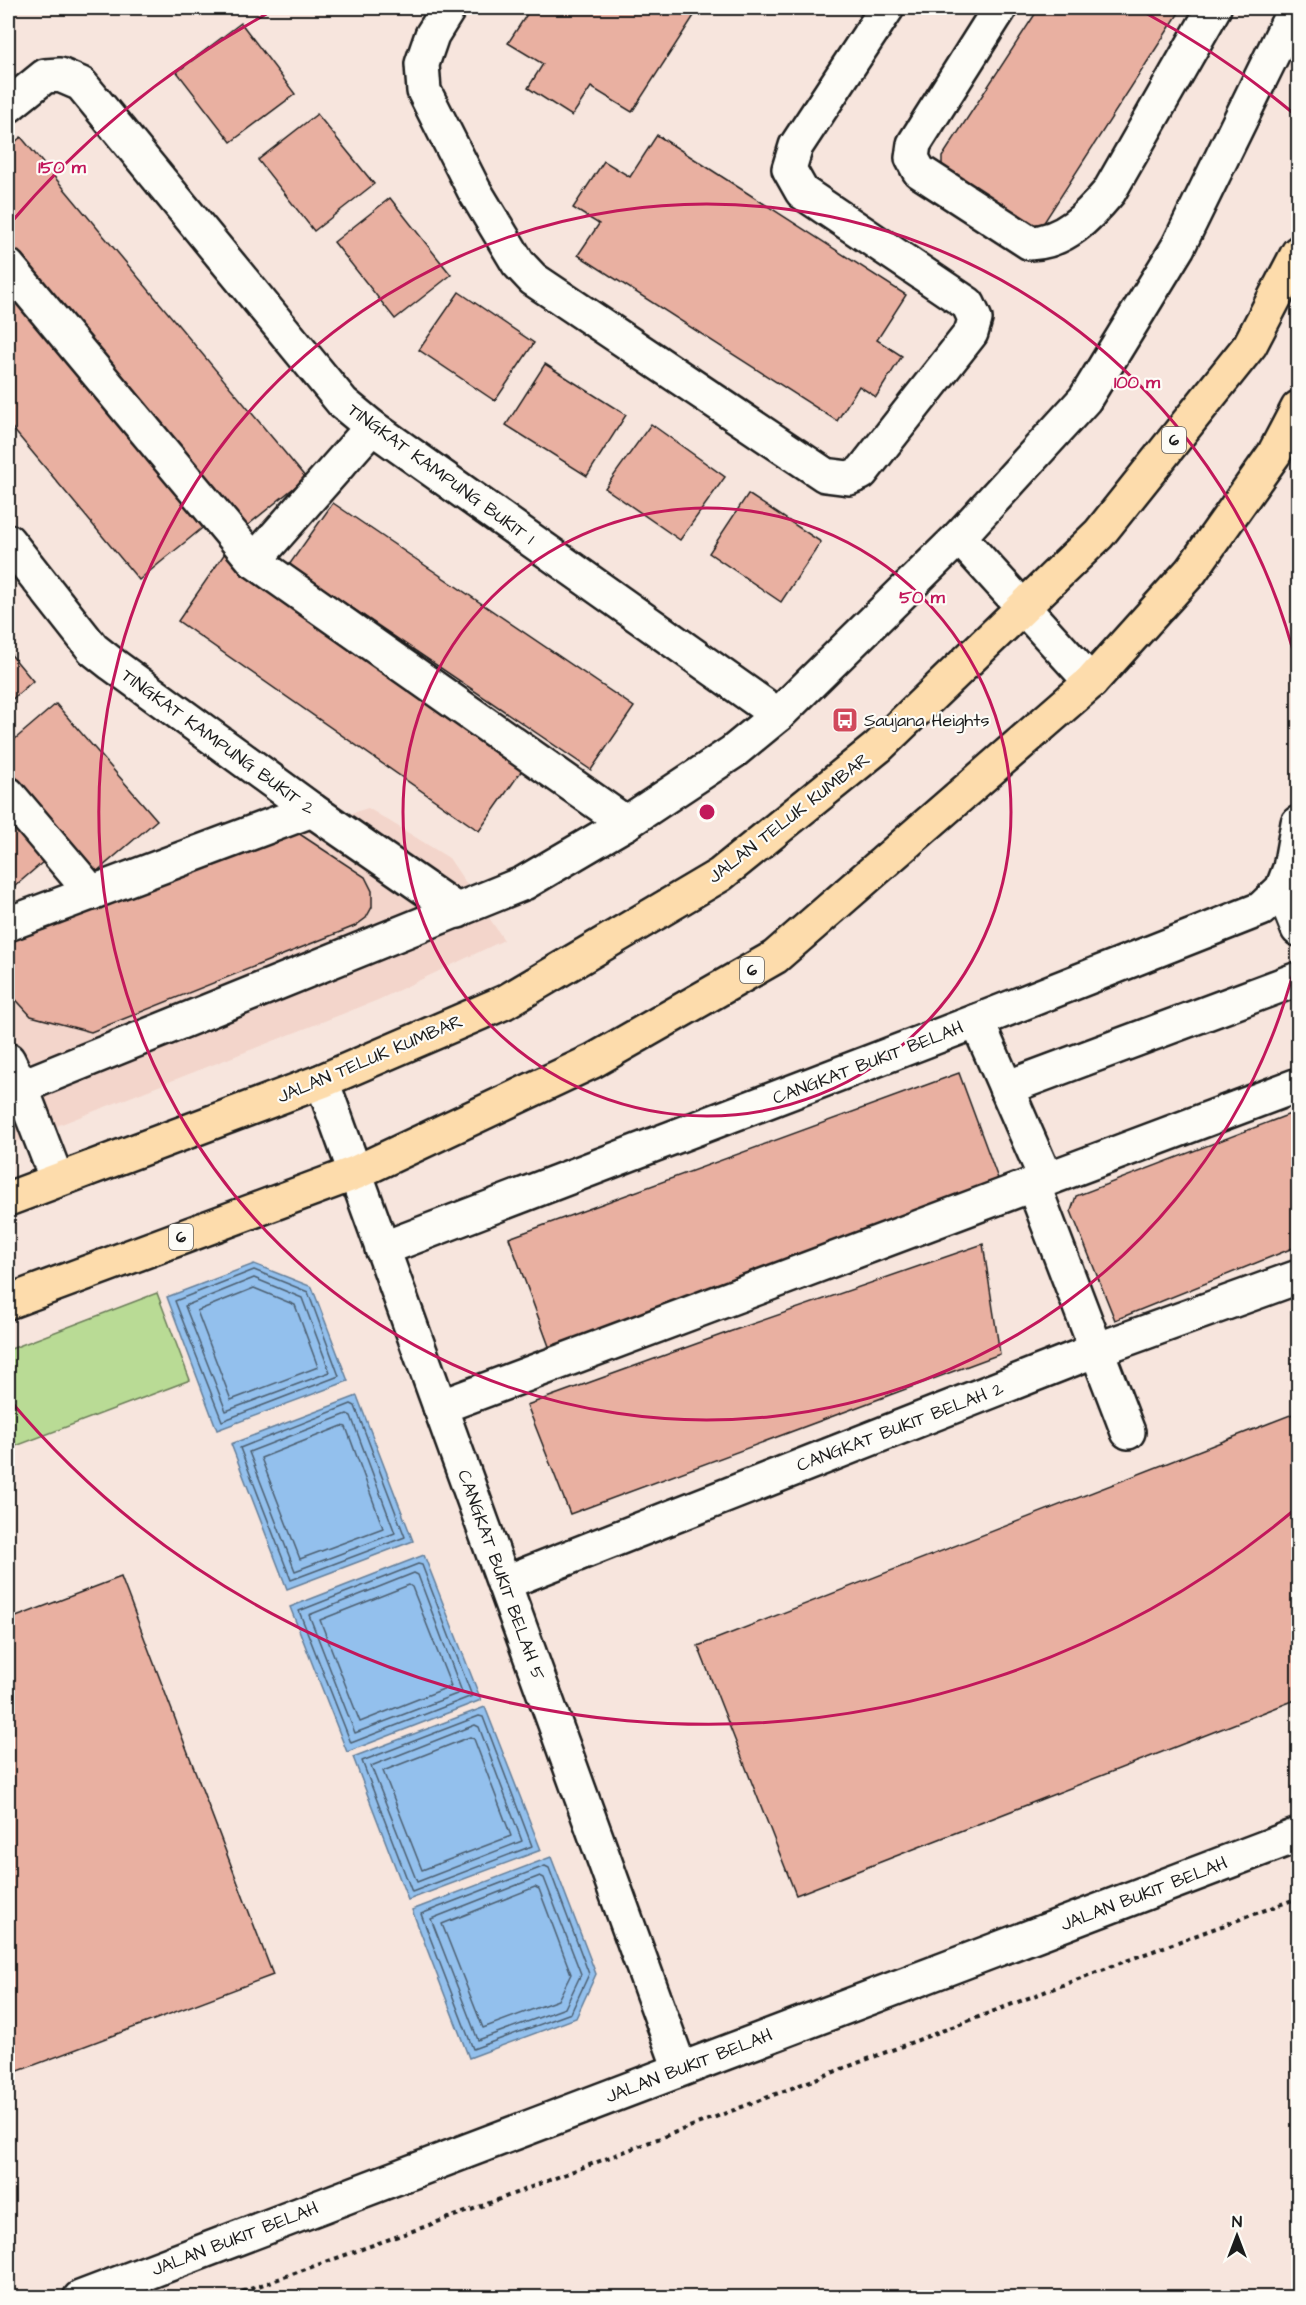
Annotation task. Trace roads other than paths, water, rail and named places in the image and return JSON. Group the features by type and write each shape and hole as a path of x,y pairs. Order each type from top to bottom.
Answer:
{"highway":[{"name":"JALAN TELUK KUMBAR","path":"8,1199 322,1081 505,1002 720,875 878,747 1099,534 1250,345 1299,253"},
{"name":"6","path":"8,1302 356,1173 593,1061 775,957 1091,682 1191,571 1274,454 1299,408"}],"street":[{"path":"449,8 432,35 422,64 424,91 474,189 518,263 533,279 825,475 849,478 861,472 971,333 975,319 968,304 801,192 789,169 796,147 887,8"},
{"path":"1000,8 914,144 912,158 920,171 1030,243 1046,243 1062,236 1095,209 1109,192 1214,8"},
{"path":"57,1180 12,1080 458,912 524,883 626,823 734,752 778,715 958,537 1084,399 1178,247 1294,8"},
{"name":"TINGKAT KAMPUNG BUKIT 1","path":"8,106 45,76 60,75 81,84 343,403 372,427 778,715"},
{"path":"8,266 254,561 626,823"},
{"path":"254,561 372,427"},
{"path":"958,537 1091,682"},
{"name":"TINGKAT KAMPUNG BUKIT 2","path":"8,541 93,649 111,664 312,810 458,912"},
{"path":"8,794 92,893"},
{"path":"8,924 312,810"},
{"name":"CANGKAT BUKIT BELAH","path":"382,1249 977,1021 1261,909 1282,889 1290,868 1299,823"},
{"path":"1282,889 1299,929"},
{"path":"1006,1088 1299,979"},
{"path":"977,1021 1006,1088 1096,1350 1128,1432"},
{"name":"CANGKAT BUKIT BELAH 5","path":"322,1081 680,2069"},
{"path":"440,1407 1299,1085"},
{"name":"CANGKAT BUKIT BELAH 2","path":"504,1583 1096,1350 1299,1277"},
{"name":"JALAN BUKIT BELAH","path":"80,2298 1299,1835"}],"water":[{"path":"254,1264 312,1287 348,1381 217,1430 167,1297"},
{"path":"357,1396 413,1541 287,1589 231,1444"},
{"path":"424,1555 481,1700 347,1752 290,1607"},
{"path":"485,1707 541,1850 408,1900 353,1757"},
{"path":"551,1857 596,1974 576,2018 469,2058 412,1910"}],"place":[{"name":"Saujana Heights","path":"845,720"}]}
